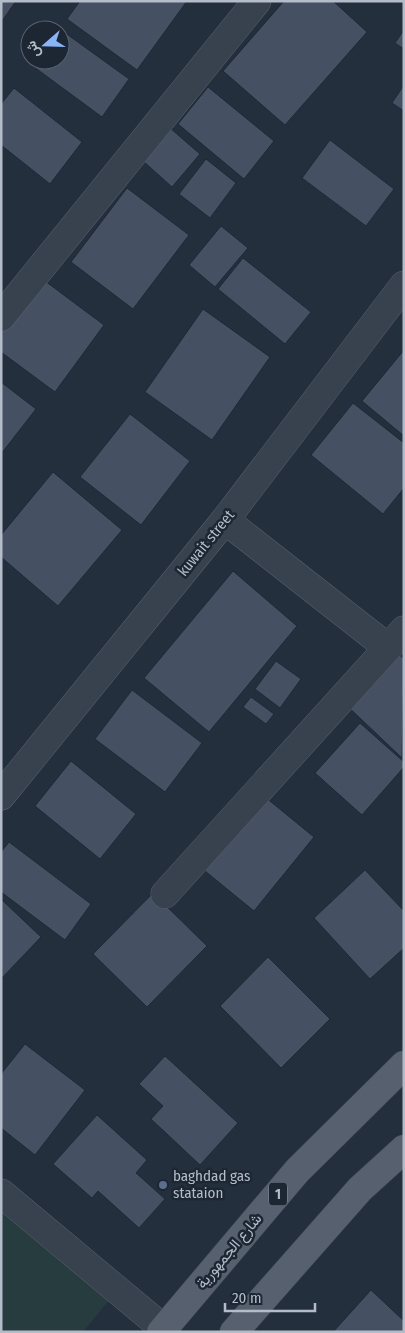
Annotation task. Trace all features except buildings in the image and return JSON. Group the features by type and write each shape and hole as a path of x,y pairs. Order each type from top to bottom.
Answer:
{"main road":[{"name":"شارع الجمهورية","path":"162,1330 297,1172 404,1065"},
{"path":"234,1332 360,1189 404,1149"}],"street":[{"path":"1,316 257,1"},
{"name":"kuwait street","path":"1,796 225,520 404,285"},
{"path":"166,894 396,638 225,520"},
{"path":"1,1194 162,1330"}],"green space":[{"path":"1,1201 114,1294 83,1332 1,1332"}],"place":[{"name":"baghdad gas stataion","path":"163,1185"}]}
